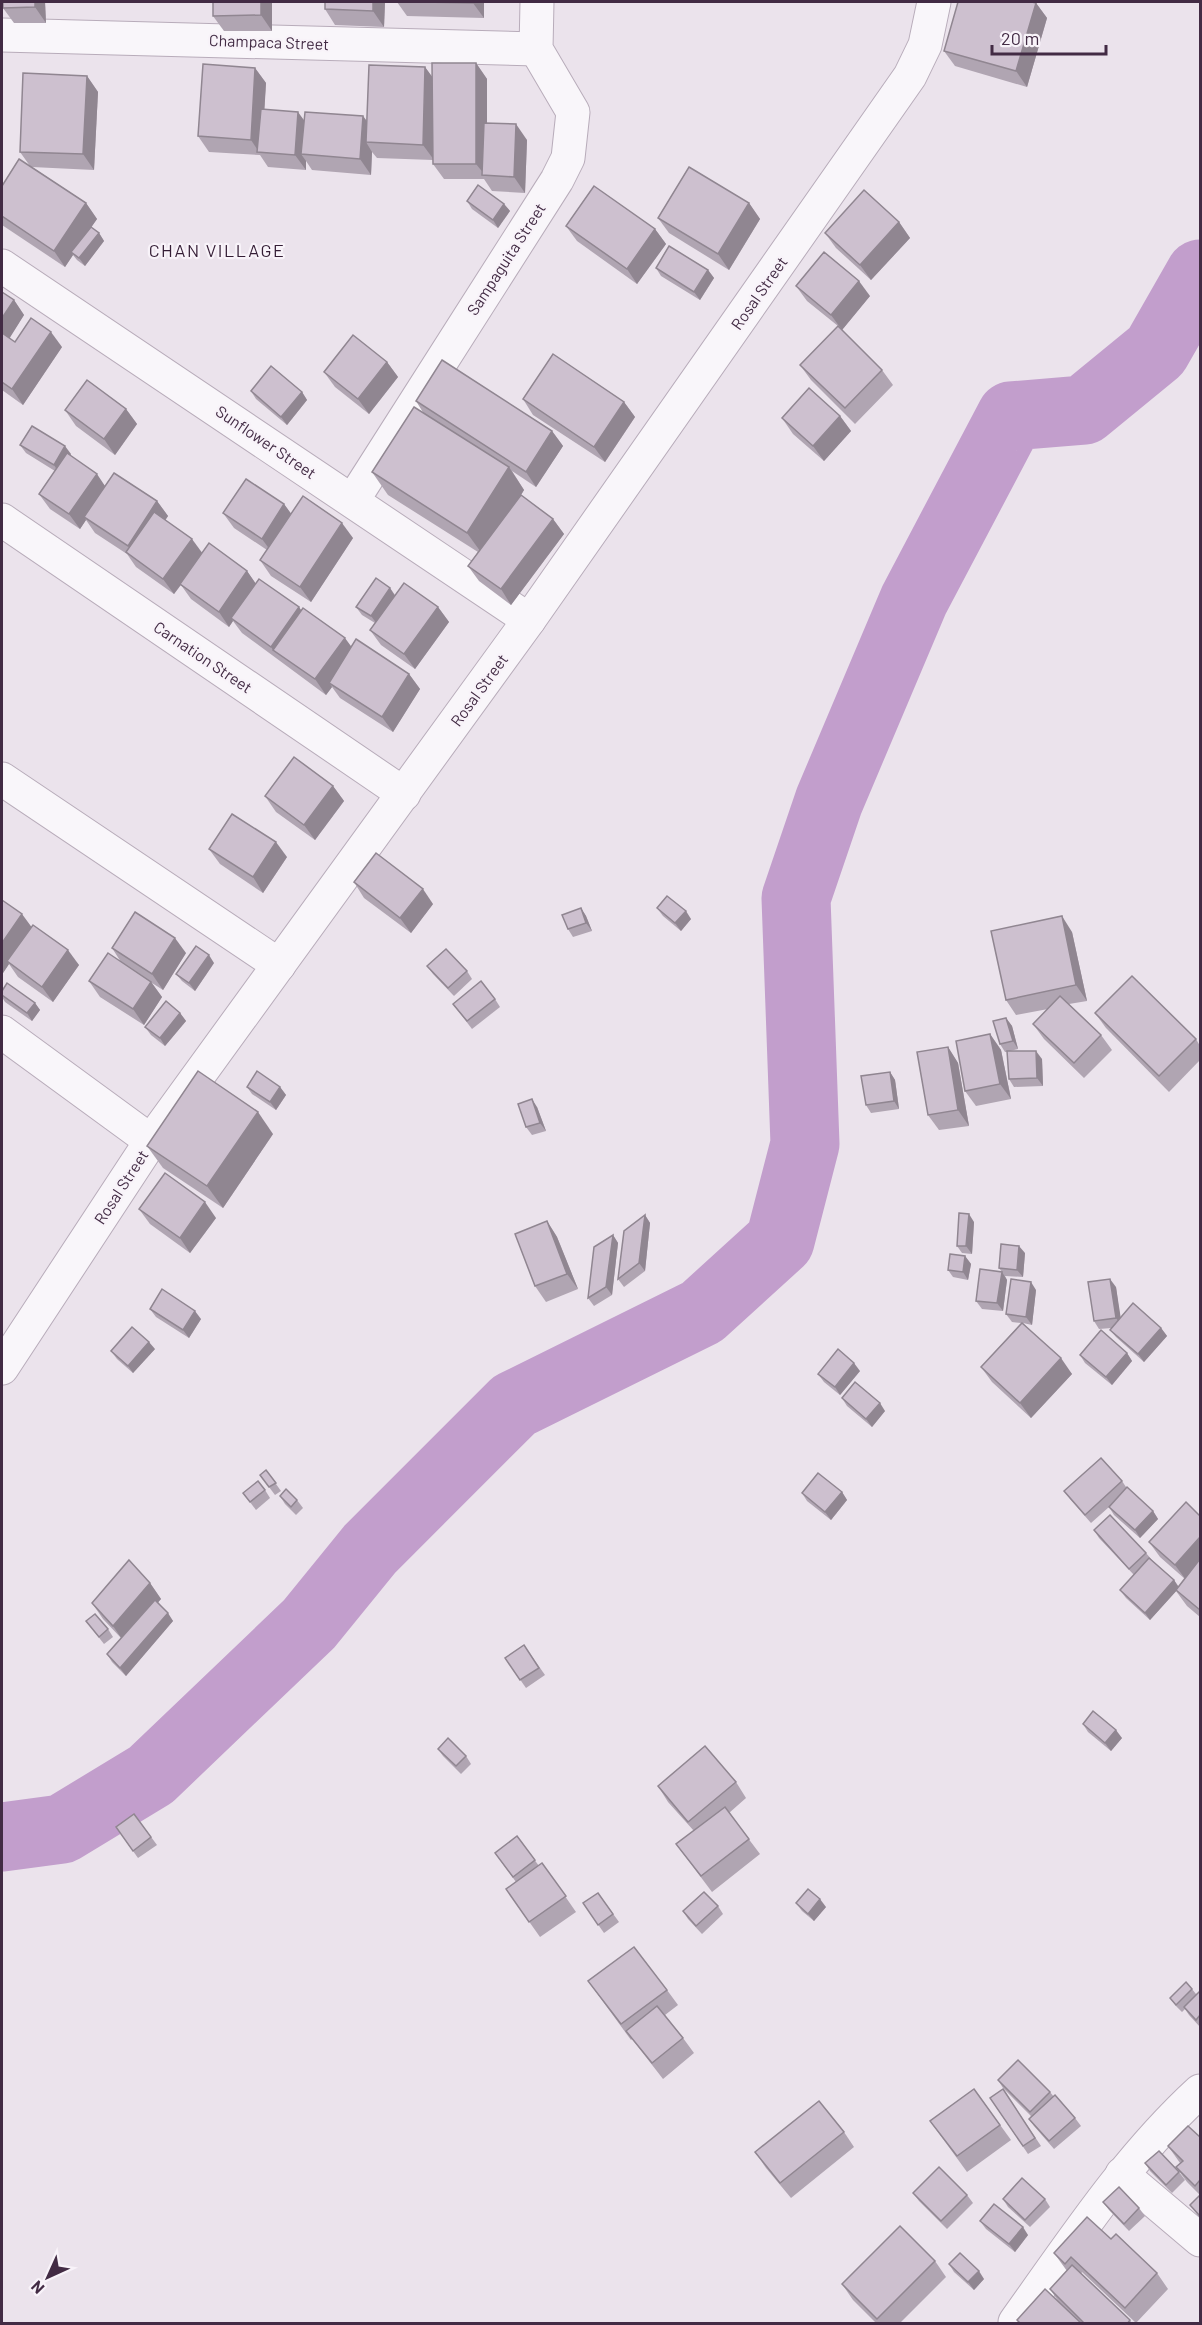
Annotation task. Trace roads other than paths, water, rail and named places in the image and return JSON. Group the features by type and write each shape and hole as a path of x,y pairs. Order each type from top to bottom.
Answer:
{"street":[{"path":"536,50 537,2"},
{"name":"Rosal Street","path":"2,1368 151,1141 529,620 910,76 925,45 934,2"},
{"name":"Champaca Street","path":"2,35 536,50"},
{"name":"Sampaguita Street","path":"353,500 551,190 568,158 573,112 536,50"},
{"name":"Sunflower Street","path":"2,266 529,620"},
{"name":"Carnation Street","path":"2,520 404,794"},
{"path":"2,779 279,965"},
{"path":"2,1032 151,1141"},
{"path":"1015,2322 1122,2174 1166,2122 1200,2091"},
{"path":"1122,2174 1200,2240"}],"waterway":[{"path":"2,1837 62,1829 151,1775 309,1624 370,1549 514,1405 702,1312 780,1241 805,1144 796,898 829,801 914,600 1011,416 1084,410 1156,351 1200,274"}],"district":[{"name":"CHAN VILLAGE","path":"217,251"}]}
